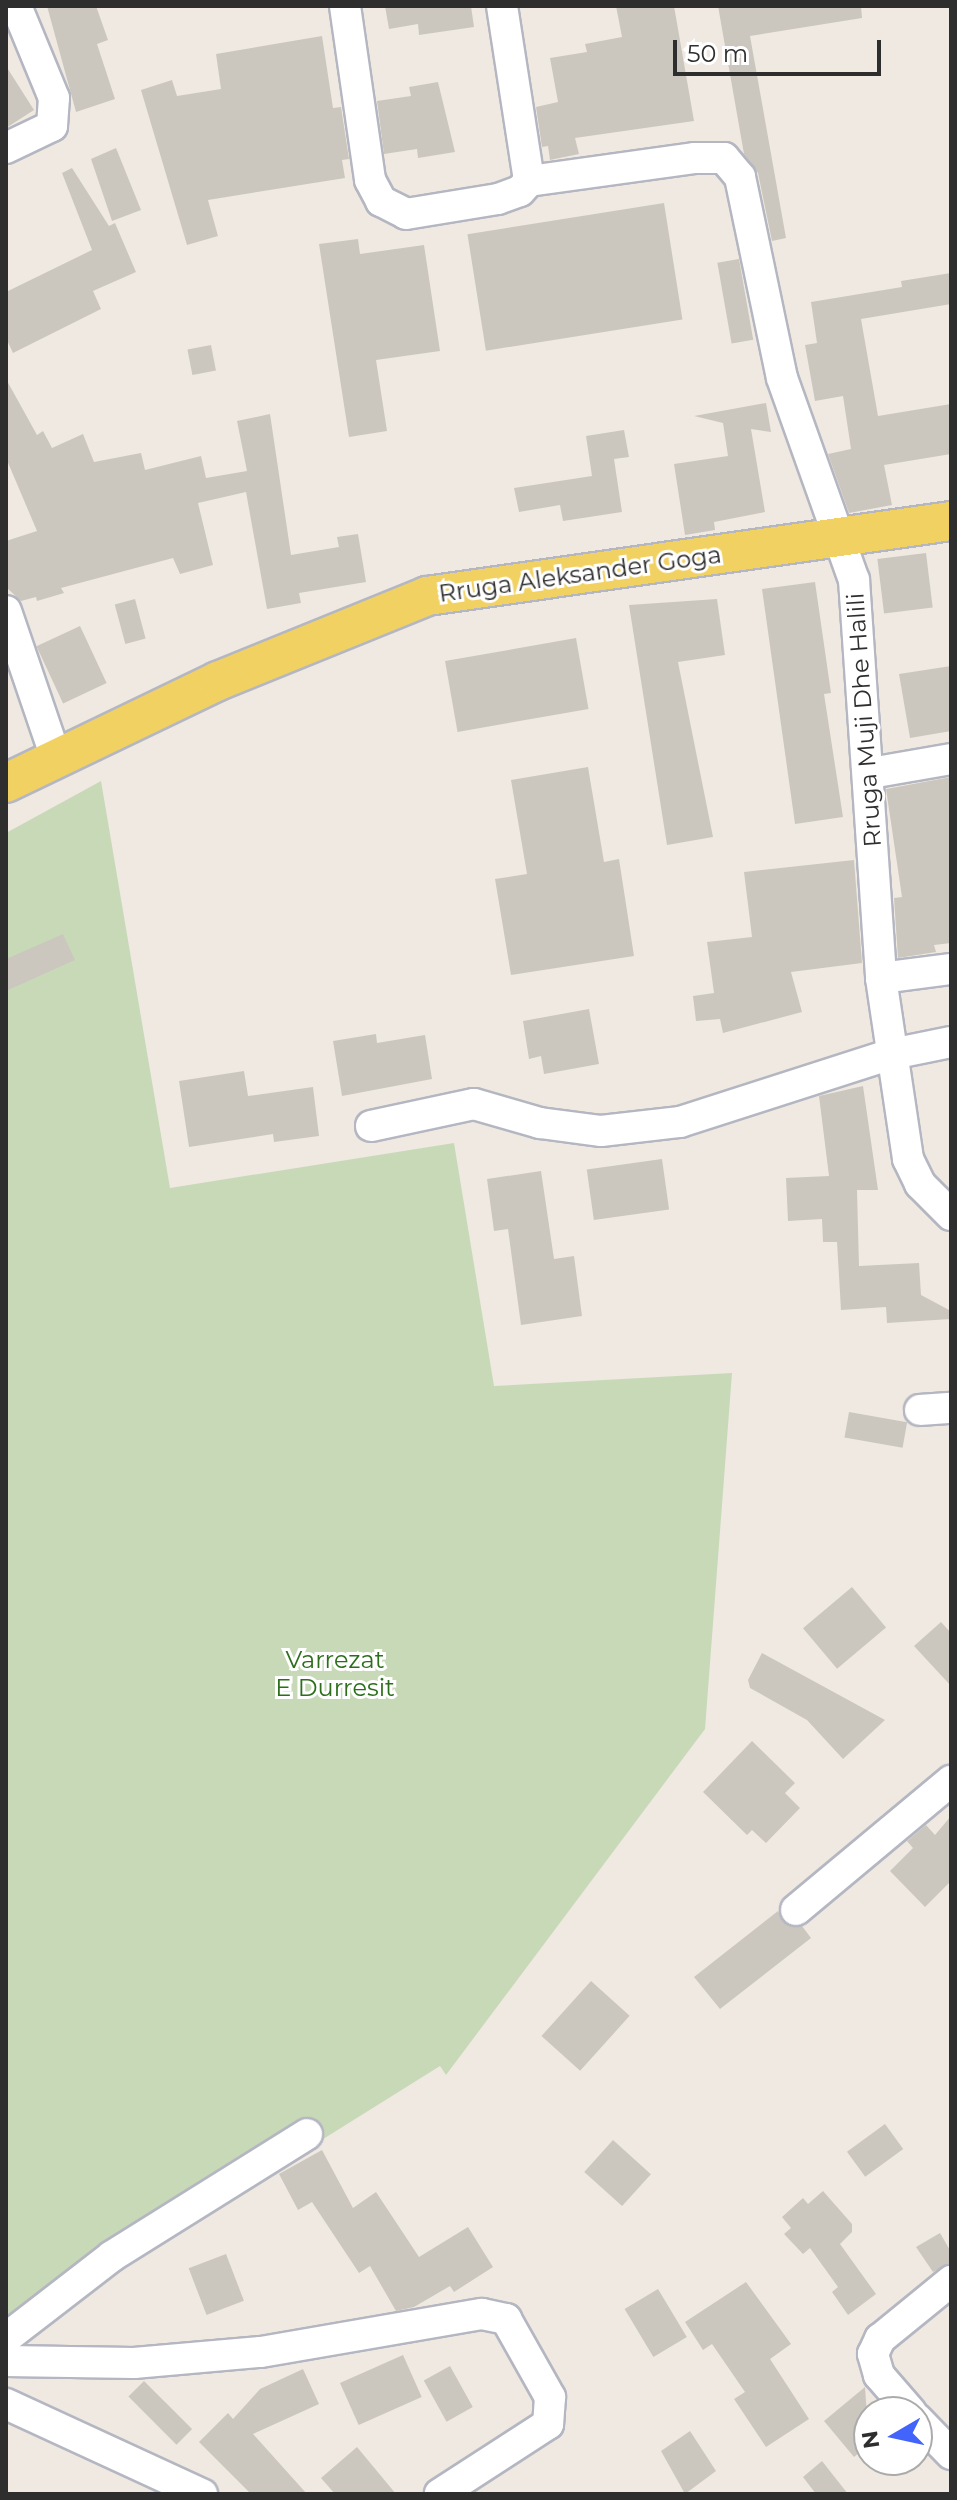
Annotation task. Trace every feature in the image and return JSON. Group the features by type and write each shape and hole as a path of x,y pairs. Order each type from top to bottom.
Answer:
{"main road":[{"name":"Rruga Aleksander Goga","path":"6,783 218,681 427,596 477,585 836,540 951,521"}],"street":[{"path":"6,148 52,126 54,98 16,6"},
{"path":"345,6 370,180 381,201 406,214 498,199 520,191 529,181 502,6"},
{"name":"Rruga Muji Dhe Halili","path":"529,181 695,158 724,158 740,177 782,378 836,540 854,580 871,773 881,978 908,1159 920,1184 951,1215"},
{"path":"6,611 56,758"},
{"path":"871,773 951,759"},
{"path":"881,978 951,969"},
{"path":"371,1126 474,1104 540,1123 601,1131 680,1122 892,1054 951,1042"},
{"path":"920,1410 951,1408"},
{"path":"796,1910 951,1781"},
{"path":"6,2338 112,2256 307,2134"},
{"path":"897,2396 879,2375 873,2354 880,2339 951,2281"},
{"path":"6,2361 150,2362 261,2352 482,2314 506,2319 550,2397 548,2424 440,2494"},
{"path":"6,2404 202,2494"},
{"path":"933,2435 951,2454"}],"green space":[{"name":"Varrezat E Durresit","path":"101,781 170,1188 454,1143 494,1386 732,1373 705,1729 446,2075 440,2066 6,2337 6,833"}],"building":[{"path":"47,6 96,6 108,40 97,44 115,99 76,112"},
{"path":"385,6 471,6 474,27 419,35 418,24 389,29"},
{"path":"616,6 674,6 694,121 575,138 579,154 550,160 548,146 542,147 536,107 558,102 550,58 587,52 585,44 622,37"},
{"path":"718,6 861,6 862,18 750,36 786,238 772,241 758,173 744,154"},
{"path":"322,36 333,108 341,107 349,159 342,160 345,178 208,200 218,236 187,245 141,90 172,80 177,96 221,89 216,54"},
{"path":"6,66 34,110 6,128"},
{"path":"438,82 455,152 418,158 417,149 384,154 377,101 411,96 409,87"},
{"path":"116,148 141,210 112,221 91,159"},
{"path":"72,168 109,226 115,223 136,272 93,291 101,309 13,353 6,338 6,292 92,250 62,173"},
{"path":"664,203 682,320 486,351 467,234"},
{"path":"358,239 360,254 424,245 440,351 376,360 387,431 349,437 319,244"},
{"path":"739,259 753,340 732,344 717,263"},
{"path":"951,273 951,304 861,319 878,416 951,404 951,454 884,465 892,505 849,513 828,454 851,449 843,396 815,401 805,345 817,343 811,302 902,287 901,281"},
{"path":"211,345 216,371 192,375 187,350"},
{"path":"6,379 37,435 43,431 52,448 83,434 94,462 141,453 145,470 201,456 206,478 247,471 237,421 270,414 291,555 339,547 337,537 358,534 366,582 299,593 301,603 267,609 246,492 198,503 213,565 180,574 173,558 61,588 64,593 37,601 36,597 21,601 6,587 6,541 37,531 6,458"},
{"path":"766,403 771,432 751,429 765,512 714,522 715,530 685,535 674,464 728,456 723,423 694,416"},
{"path":"624,430 629,457 614,459 622,512 563,521 560,505 519,512 514,488 592,476 586,436"},
{"path":"926,553 933,608 884,614 877,559"},
{"path":"815,582 831,693 824,694 843,817 795,824 762,589"},
{"path":"135,599 146,639 125,644 115,604"},
{"path":"717,599 725,655 678,662 713,837 667,845 629,605"},
{"path":"80,626 107,683 63,703 36,646"},
{"path":"576,638 589,709 458,732 445,661"},
{"path":"951,666 951,731 910,738 899,674"},
{"path":"588,767 604,862 619,859 634,956 511,975 495,879 527,874 511,780"},
{"path":"951,777 951,943 934,945 936,952 898,958 894,898 902,897 886,789"},
{"path":"854,860 862,963 791,972 802,1012 723,1033 720,1019 696,1021 693,996 714,993 707,942 752,937 744,872"},
{"path":"63,934 75,960 6,991 6,959"},
{"path":"589,1009 599,1064 544,1074 541,1056 529,1059 523,1021"},
{"path":"376,1034 377,1043 425,1035 432,1079 342,1096 333,1041"},
{"path":"244,1071 248,1096 313,1087 319,1136 274,1142 273,1134 189,1147 179,1081"},
{"path":"863,1086 878,1190 857,1190 859,1266 919,1263 921,1295 951,1311 951,1319 887,1323 886,1307 841,1310 837,1242 823,1242 822,1219 788,1221 786,1178 829,1176 819,1096"},
{"path":"662,1159 669,1210 594,1220 587,1170"},
{"path":"541,1171 554,1259 574,1256 582,1316 521,1325 508,1229 494,1231 487,1179"},
{"path":"849,1412 907,1422 903,1448 844,1438"},
{"path":"852,1587 886,1628 837,1669 803,1628"},
{"path":"941,1622 951,1633 951,1686 914,1646"},
{"path":"762,1653 885,1720 843,1759 807,1720 750,1688 748,1680"},
{"path":"752,1741 795,1783 785,1793 800,1808 766,1843 752,1830 747,1835 703,1792"},
{"path":"951,1816 951,1881 925,1907 890,1871 913,1848 907,1841 926,1825 935,1835"},
{"path":"778,1911 783,1922 802,1926 811,1938 720,2009 694,1977"},
{"path":"591,1981 630,2016 580,2071 541,2036"},
{"path":"885,2124 903,2149 865,2177 847,2152"},
{"path":"613,2140 651,2174 622,2206 584,2172"},
{"path":"322,2150 353,2208 376,2192 419,2257 468,2227 493,2267 454,2292 450,2286 414,2307 396,2311 370,2266 359,2273 312,2202 298,2210 279,2174"},
{"path":"823,2191 852,2224 852,2232 840,2244 876,2294 848,2315 832,2292 838,2287 810,2248 803,2254 784,2234 791,2228 782,2217 803,2198 808,2204"},
{"path":"940,2233 951,2252 951,2263 933,2272 916,2247"},
{"path":"226,2254 244,2301 207,2315 189,2268"},
{"path":"746,2282 791,2344 770,2359 809,2419 766,2447 734,2399 745,2392 712,2344 703,2350 685,2322"},
{"path":"658,2289 687,2337 653,2357 625,2309"},
{"path":"403,2355 422,2397 359,2425 340,2383"},
{"path":"450,2366 473,2407 447,2422 424,2381"},
{"path":"303,2369 319,2404 253,2434 307,2494 251,2494 199,2442 228,2413 233,2419 260,2389"},
{"path":"144,2381 192,2429 177,2445 128,2397"},
{"path":"865,2387 866,2396 854,2396"},
{"path":"853,2397 853,2456 824,2421"},
{"path":"690,2431 716,2471 685,2494 661,2451"},
{"path":"357,2447 396,2494 335,2494 321,2478"},
{"path":"822,2461 848,2494 816,2494 803,2477"}]}
